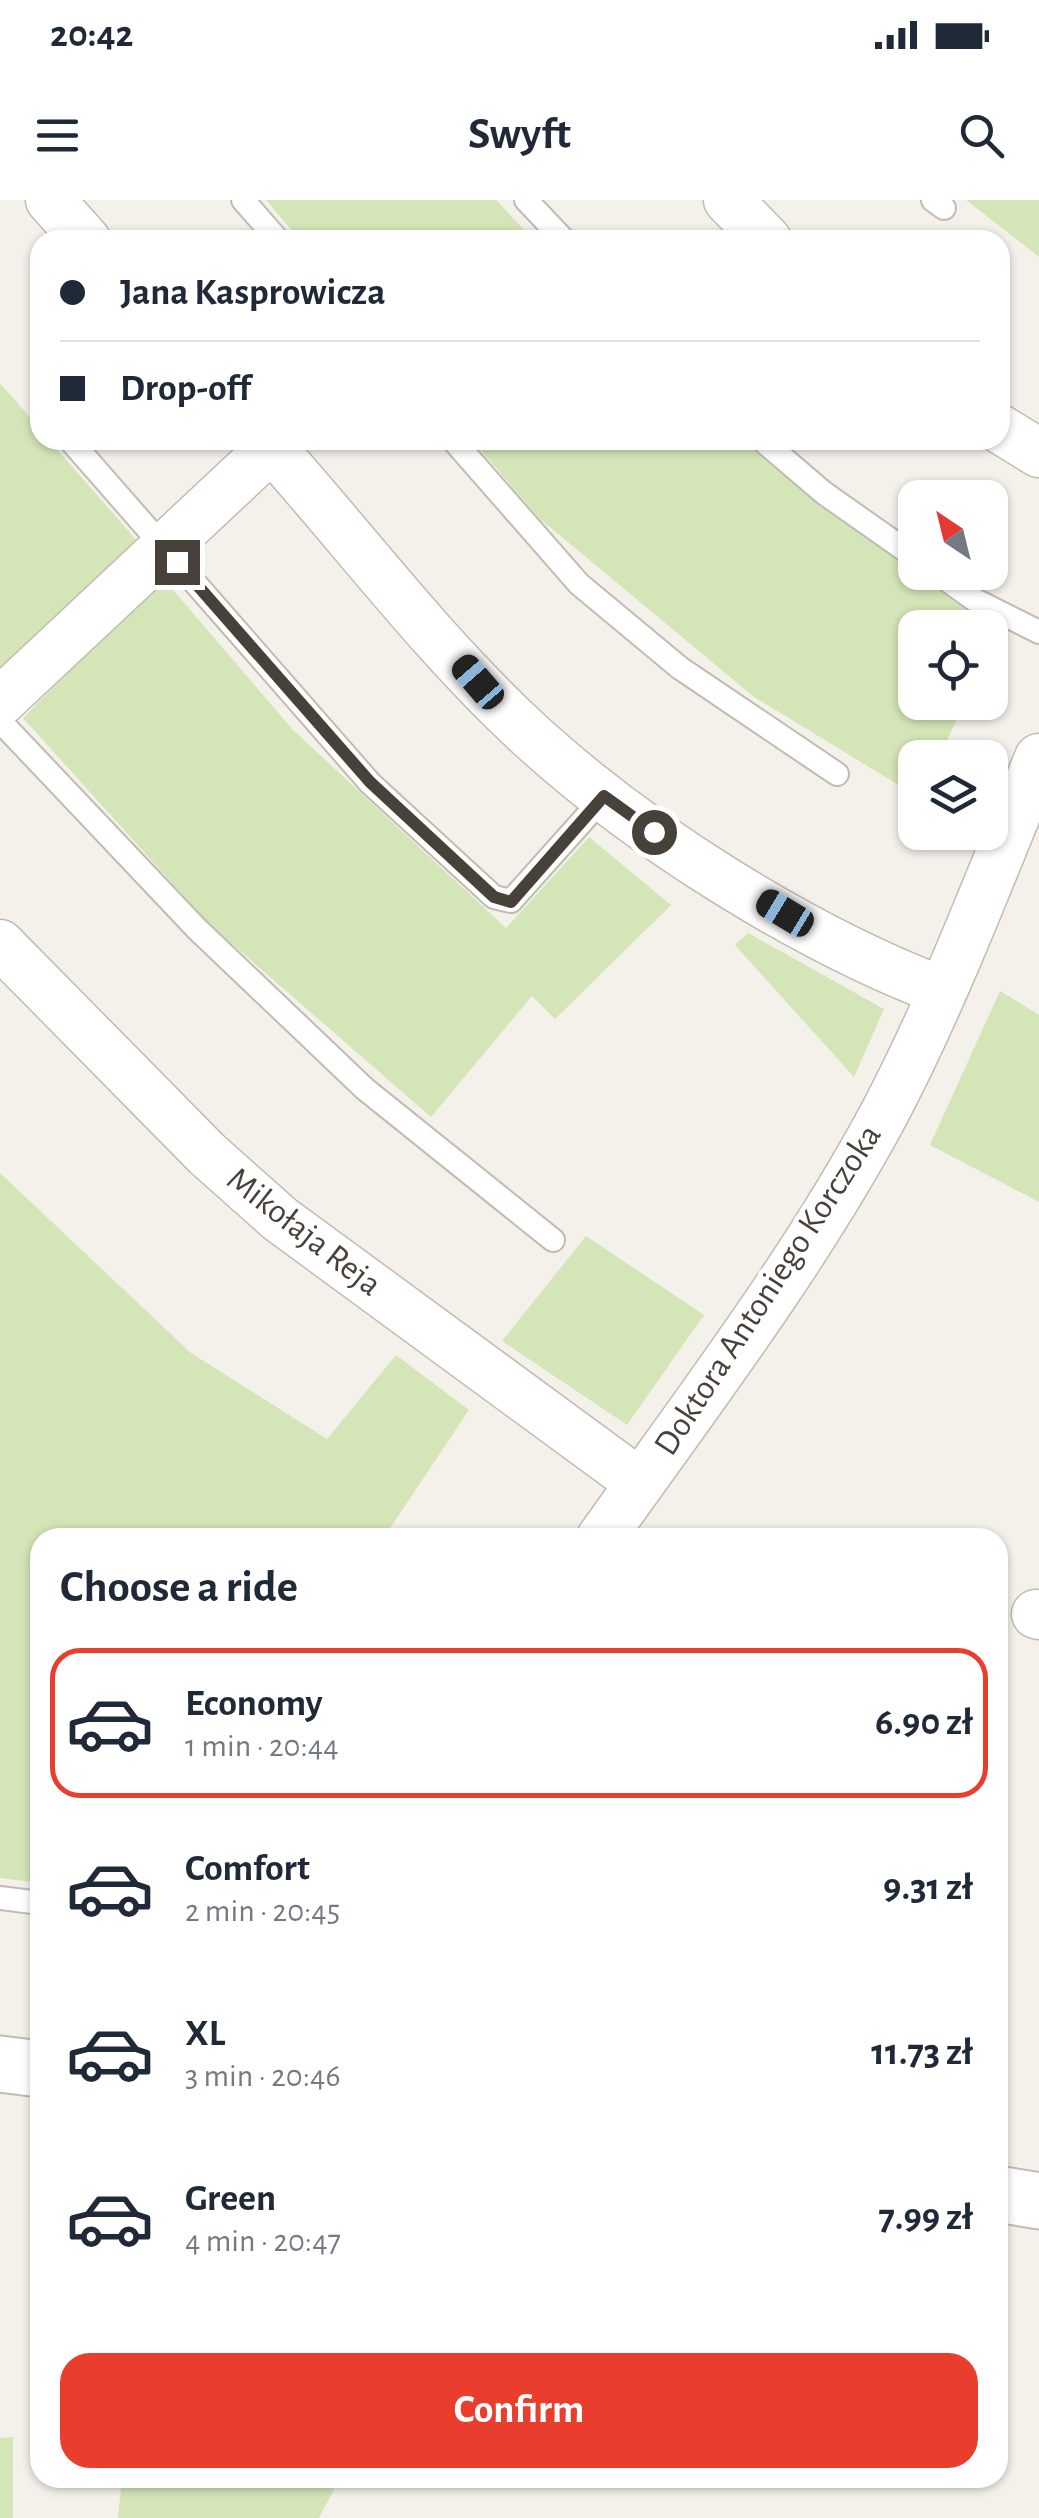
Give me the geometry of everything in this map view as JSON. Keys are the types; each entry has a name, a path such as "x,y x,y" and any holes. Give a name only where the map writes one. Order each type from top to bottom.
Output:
{"street":[{"path":"50,200 77,230"},
{"path":"728,200 757,230"},
{"path":"1010,435 1039,453"},
{"path":"0,702 262,450"},
{"path":"273,450 478,682 530,734 604,796 679,850 785,913 900,975 942,991"},
{"name":"Doktora Antoniego Korczoka","path":"608,1528 824,1216 882,1116 942,991 1039,758"},
{"name":"Mikołaja Reja","path":"0,944 207,1154 280,1219 640,1482"},
{"path":"0,2064 30,2068"},
{"path":"1008,2196 1039,2201"}],"lane":[{"path":"243,200 269,230"},
{"path":"526,200 554,230"},
{"path":"79,450 370,782 494,897 511,902 604,796"},
{"path":"461,450 579,584 680,668 837,774"},
{"path":"774,450 824,493 898,545"},
{"path":"961,590 1039,632"},
{"path":"0,721 197,929 365,1089 553,1240"},
{"path":"0,1898 30,1902"}],"green space":[{"path":"266,200 496,200 524,230 292,230"},
{"path":"966,200 1039,200 1039,257 1010,234 1010,230 1004,230"},
{"path":"0,383 30,418 30,450 58,450 137,541 0,673"},
{"path":"481,450 752,450 898,553 898,590 951,590 981,610 898,610 898,720 957,720 947,740 898,740 898,785 754,697 539,518"},
{"path":"162,577 293,730 506,928 589,837 671,905 555,1019 532,996 431,1117 209,924 23,718"},
{"path":"748,933 884,1009 854,1077 735,945"},
{"path":"1000,991 1039,1015 1039,1202 930,1145"},
{"path":"0,1173 191,1353 327,1439 396,1355 469,1410 390,1528 30,1528 30,1882 0,1878"},
{"path":"586,1236 704,1315 627,1425 502,1341"},
{"path":"13,2437 13,2518 0,2518 0,2438"},
{"path":"121,2488 335,2488 319,2518 118,2518"}],"route":[{"path":"177,562 370,782 494,897 511,902 604,796 654,832"}]}
